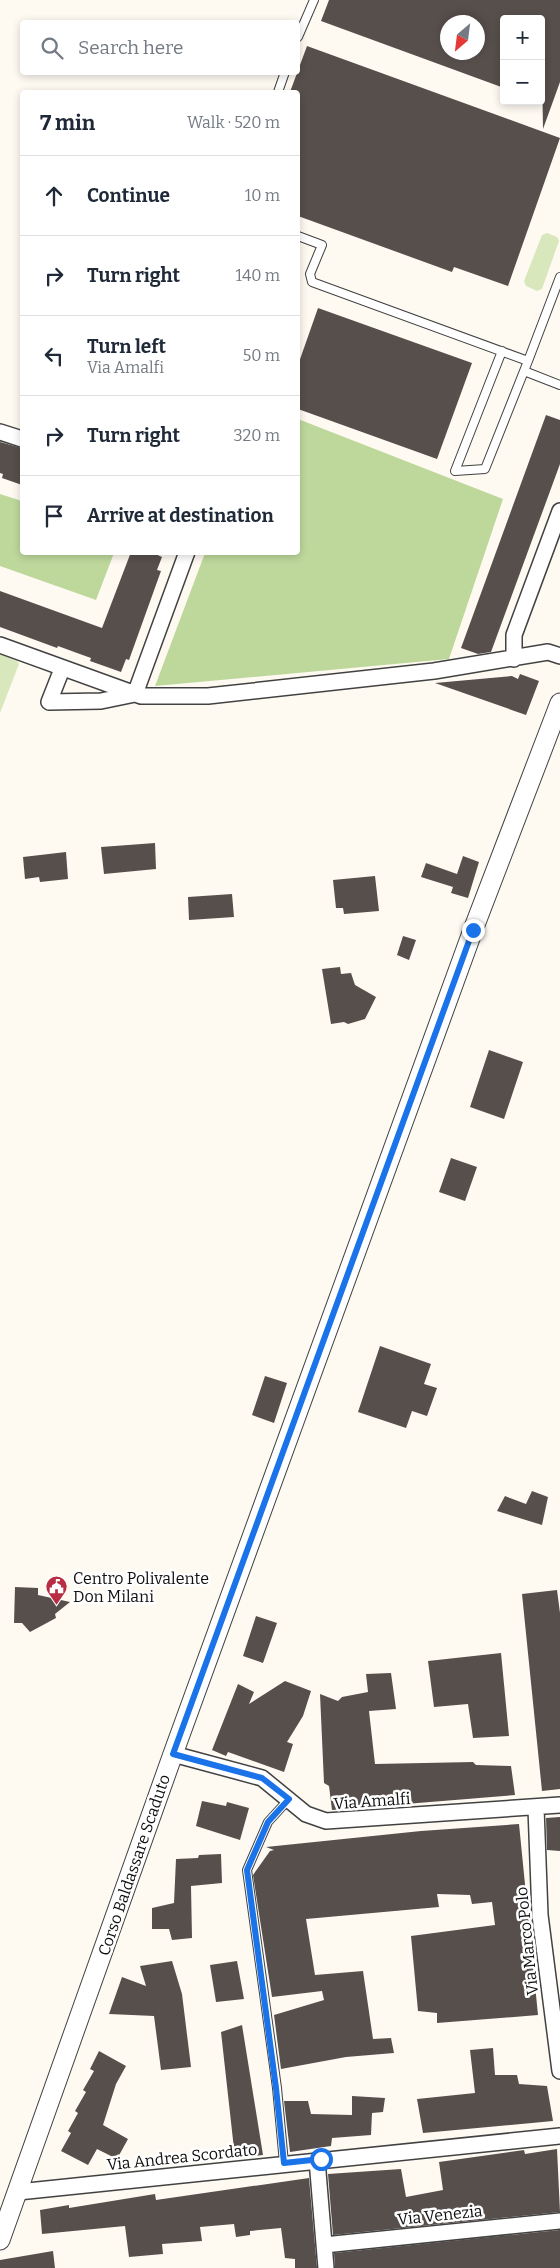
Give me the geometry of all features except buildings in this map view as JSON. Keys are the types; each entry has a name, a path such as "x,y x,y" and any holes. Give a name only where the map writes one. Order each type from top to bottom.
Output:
{"street":[{"path":"0,432 20,438"},
{"path":"514,659 514,635 560,511"},
{"path":"135,694 186,555"},
{"path":"0,645 141,696 208,696 434,671 548,652 560,656"},
{"path":"62,668 49,702 101,701 135,694"},
{"name":"Corso Baldassare Scaduto","path":"0,2240 173,1754 469,940 560,702"},
{"name":"Via Amalfi","path":"173,1754 262,1778 306,1814 326,1821 560,1805"},
{"name":"Via Marco Polo","path":"536,1808 540,1915 560,2071"},
{"name":"Via Andrea Scordato","path":"18,2192 284,2163 560,2136"},
{"path":"317,2160 326,2268"},
{"name":"Via Venezia","path":"324,2245 560,2221"}],"lane":[{"path":"300,32 314,0"},
{"path":"279,90 284,75"},
{"path":"300,237 322,245 310,274 312,282 528,361"},
{"path":"502,351 455,471 485,468 560,278"},
{"path":"524,371 560,385"},
{"path":"284,2163 247,1870 268,1822 289,1799"}],"green space":[{"path":"547,233 557,237 559,241 542,289 537,291 526,286 524,281 542,235"},
{"path":"300,420 503,499 449,659 155,686 204,555 300,555"},
{"path":"0,494 20,500 20,555 113,555 96,600 0,566"},
{"path":"0,654 17,661 19,664 0,713"}],"place":[{"name":"Centro Polivalente Don Milani","path":"57,1606"}],"route":[{"path":"321,2159 284,2163 262,1977 249,1898 247,1870 268,1822 289,1799 262,1778 173,1754 473,930"}]}
